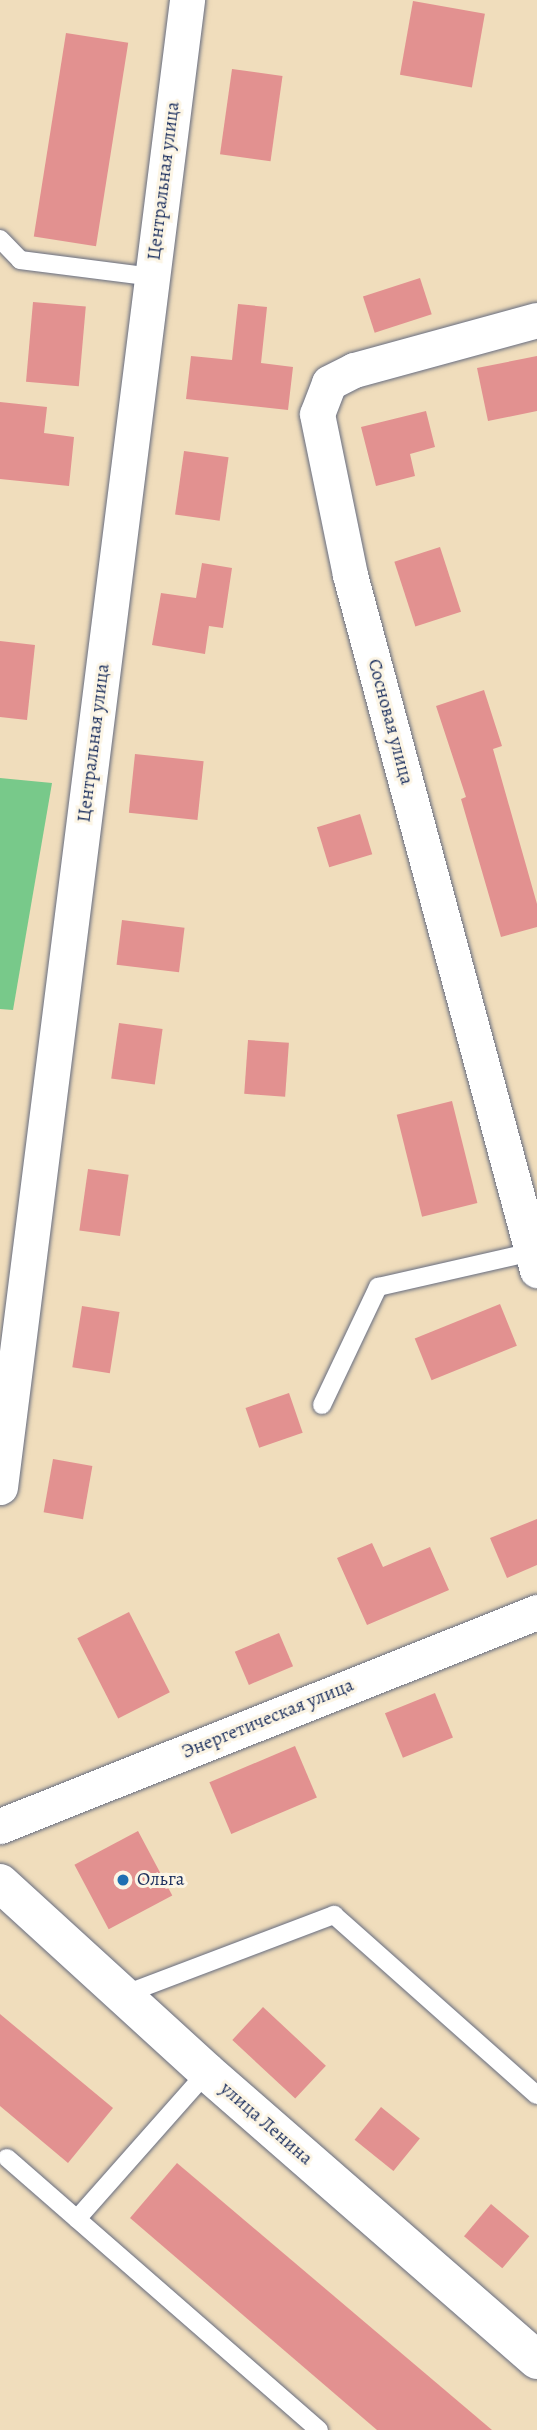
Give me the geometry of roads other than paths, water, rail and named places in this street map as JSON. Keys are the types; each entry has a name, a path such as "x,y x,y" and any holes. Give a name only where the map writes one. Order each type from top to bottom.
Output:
{"street":[{"name":"Центральная улица","path":"0,1486 187,0"},
{"name":"Сосновая улица","path":"535,1261 350,575 317,414 329,383 355,370 537,320"},
{"name":"Энергетическая улица","path":"0,1826 537,1612"},
{"name":"улица Ленина","path":"0,1883 207,2072 537,2360"}],"lane":[{"path":"0,239 20,260 152,277"},
{"path":"322,1405 378,1287 535,1261"},
{"path":"123,1995 334,1915 537,2095"},
{"path":"76,2219 207,2072"},
{"path":"6,2158 319,2430"}],"place":[{"name":"Ольга","path":"123,1880"}]}
